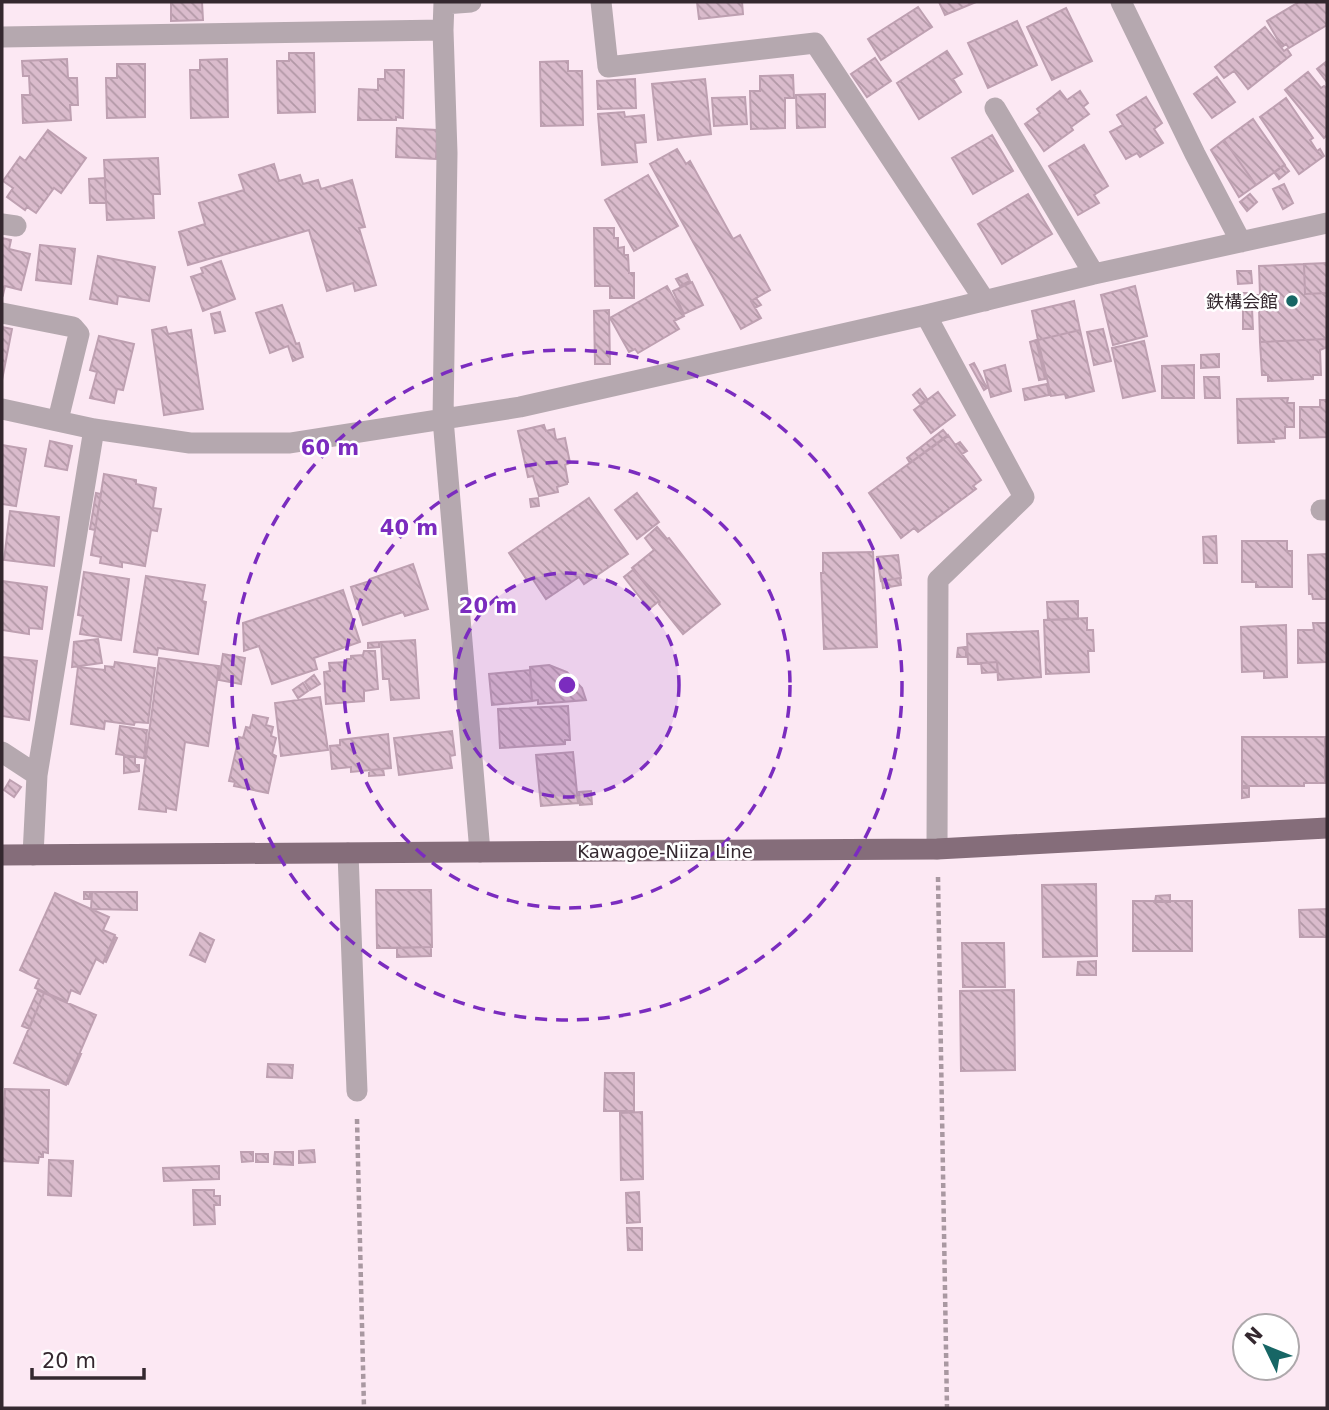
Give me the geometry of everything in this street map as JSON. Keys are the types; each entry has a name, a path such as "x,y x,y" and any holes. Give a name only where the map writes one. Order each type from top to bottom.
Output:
{"main road":[{"name":"Kawagoe-Niiza Line","path":"2,855 937,849 1327,828"}],"street":[{"path":"471,2 444,3 447,153 443,419 480,852"},
{"path":"601,2 608,67 815,43 985,301"},
{"path":"1121,2 1241,242"},
{"path":"2,37 443,30"},
{"path":"995,108 1094,274"},
{"path":"2,409 94,429 191,443 290,443 520,407 1327,223"},
{"path":"2,313 73,327 79,334 58,420"},
{"path":"926,315 1024,497 939,580 937,849"},
{"path":"33,855 37,775 94,429"},
{"path":"2,752 37,775"},
{"path":"348,853 357,1091"}],"path":[{"path":"937,849 947,1408"},
{"path":"357,1091 364,1408"}],"building":[{"path":"171,2 202,2 203,20 171,21"},
{"path":"697,2 742,2 743,14 699,19"},
{"path":"939,2 976,2 945,15"},
{"path":"1299,2 1327,2 1327,25 1289,48 1286,44 1282,47 1267,21"},
{"path":"918,7 932,27 881,60 868,39"},
{"path":"1066,8 1092,61 1052,80 1027,27"},
{"path":"1017,21 1037,65 988,88 968,43"},
{"path":"1265,27 1284,51 1287,49 1291,55 1248,89 1234,71 1224,78 1215,67"},
{"path":"947,51 962,74 953,79 961,92 919,119 897,83"},
{"path":"289,53 314,53 315,112 278,113 277,61 289,61"},
{"path":"875,58 891,81 867,97 851,74"},
{"path":"67,59 68,78 77,78 78,105 70,105 71,120 23,123 22,95 30,95 29,76 23,76 22,61"},
{"path":"227,59 228,117 191,118 190,70 200,70 200,60"},
{"path":"568,61 568,71 582,71 583,125 541,126 540,62"},
{"path":"1327,61 1327,82 1317,69"},
{"path":"117,64 145,64 145,117 107,118 106,78 117,78"},
{"path":"385,70 404,70 403,118 358,120 359,89 378,90 378,79 385,79"},
{"path":"1308,72 1321,88 1324,86 1327,89 1327,135 1324,138 1285,90"},
{"path":"793,75 794,98 785,98 785,128 751,129 750,91 760,91 760,76"},
{"path":"1217,77 1235,102 1212,118 1194,94"},
{"path":"635,79 636,108 598,109 597,81"},
{"path":"705,79 711,134 658,140 652,84"},
{"path":"1060,91 1067,100 1080,91 1088,103 1083,107 1089,114 1071,127 1073,130 1044,151 1025,124 1040,113 1037,109"},
{"path":"825,94 825,127 797,128 796,95"},
{"path":"745,97 747,124 714,126 712,98"},
{"path":"1146,97 1162,123 1154,129 1163,143 1140,157 1137,153 1126,159 1110,132 1123,125 1117,115"},
{"path":"1286,98 1313,138 1310,140 1317,151 1320,149 1324,156 1299,174 1260,117"},
{"path":"624,112 625,117 644,115 646,142 635,143 637,162 602,165 598,114"},
{"path":"1253,119 1285,165 1256,185 1224,140"},
{"path":"397,128 437,130 436,159 396,157"},
{"path":"48,130 86,158 61,193 54,188 36,213 27,207 25,210 7,197 13,188 3,181 20,157 25,161"},
{"path":"992,135 1013,171 973,194 952,158"},
{"path":"1224,140 1256,185 1239,197 1211,150"},
{"path":"1084,145 1108,186 1094,195 1099,203 1078,215 1049,166"},
{"path":"677,149 686,164 690,161 733,239 740,235 770,290 751,301 761,318 741,329 650,164"},
{"path":"158,158 160,194 153,194 154,218 107,220 104,160"},
{"path":"274,164 279,181 300,175 303,184 318,180 321,189 352,180 365,227 359,228 376,285 355,291 353,283 327,291 309,230 188,265 179,232 205,224 199,203 244,190 239,175"},
{"path":"1284,165 1289,171 1279,179 1274,172"},
{"path":"648,175 678,226 634,251 605,200"},
{"path":"105,178 106,203 90,203 89,179"},
{"path":"1284,184 1293,203 1283,209 1273,189"},
{"path":"1028,194 1052,234 1002,264 978,224"},
{"path":"1250,194 1257,202 1247,211 1240,202"},
{"path":"594,228 614,228 618,248 624,247 624,255 628,255 629,273 634,273 634,298 610,298 610,286 595,286"},
{"path":"2,238 11,240 9,249 30,254 21,290 5,286 3,295 2,294"},
{"path":"40,245 75,249 71,284 36,280"},
{"path":"98,256 155,267 149,301 118,296 117,304 90,299"},
{"path":"221,261 235,299 203,311 191,277 203,273 201,268"},
{"path":"1327,263 1327,293 1305,294 1304,264"},
{"name":"鉄構会館","path":"1304,264 1305,294 1327,293 1327,339 1260,342 1259,307 1256,308 1255,295 1260,295 1259,266"},
{"path":"1237,271 1251,271 1252,283 1238,284"},
{"path":"687,274 690,281 680,286 676,279"},
{"path":"692,282 703,305 684,314 673,291"},
{"path":"667,286 684,316 674,321 679,329 638,353 635,349 629,352 610,318"},
{"path":"1135,286 1147,336 1113,345 1101,295"},
{"path":"1240,293 1252,293 1252,304 1240,303"},
{"path":"756,298 761,305 755,308 751,301"},
{"path":"1074,301 1080,330 1038,340 1032,311"},
{"path":"282,305 303,357 293,361 288,346 270,353 256,313"},
{"path":"1243,309 1252,309 1253,329 1243,329"},
{"path":"609,310 610,364 595,364 594,311"},
{"path":"220,312 225,331 215,333 211,314"},
{"path":"2,327 12,329 2,380"},
{"path":"166,327 168,334 191,330 203,409 164,415 152,330"},
{"path":"1103,329 1111,361 1094,365 1087,332"},
{"path":"1080,330 1094,391 1066,398 1065,394 1051,396 1038,340"},
{"path":"99,336 134,344 123,390 117,389 114,403 90,398 97,372 90,370"},
{"path":"1327,339 1327,347 1320,350 1321,375 1313,375 1313,379 1268,381 1268,375 1262,375 1260,342"},
{"path":"1036,340 1045,379 1039,380 1030,342"},
{"path":"1144,341 1155,391 1123,398 1112,348"},
{"path":"1219,354 1219,367 1201,368 1201,355"},
{"path":"974,363 987,388 984,390 970,365"},
{"path":"1005,365 1011,391 991,397 984,371"},
{"path":"1194,365 1194,398 1162,398 1162,366"},
{"path":"1204,377 1219,377 1220,398 1205,398"},
{"path":"1047,384 1049,395 1025,400 1023,389"},
{"path":"920,389 927,399 920,404 913,395"},
{"path":"938,392 955,415 931,433 914,410"},
{"path":"1288,398 1287,403 1294,403 1294,427 1285,427 1285,438 1273,439 1274,442 1238,443 1237,399"},
{"path":"1320,400 1327,400 1327,437 1300,438 1300,407 1320,407"},
{"path":"544,425 546,431 554,429 556,440 565,438 570,463 565,465 567,484 557,487 558,492 539,496 533,476 528,477 518,431"},
{"path":"943,430 948,436 910,463 907,458"},
{"path":"948,435 981,480 973,486 976,489 918,532 914,528 901,538 869,493"},
{"path":"50,441 72,446 67,470 45,466"},
{"path":"960,442 967,451 962,454 955,445"},
{"path":"2,445 26,449 16,506 2,504"},
{"path":"104,474 136,480 136,484 156,488 153,508 161,509 157,531 151,530 145,566 122,562 122,567 100,563 101,557 91,555"},
{"path":"96,493 101,494 95,530 90,529"},
{"path":"637,493 659,522 637,539 615,510"},
{"path":"538,498 539,506 531,507 530,499"},
{"path":"589,498 628,554 584,584 579,577 546,599 532,578 527,580 509,553"},
{"path":"10,511 59,517 54,566 4,560"},
{"path":"657,527 669,538 720,604 683,634 632,568 654,550 645,538"},
{"path":"1216,536 1217,563 1204,563 1203,537"},
{"path":"1242,541 1287,541 1287,551 1292,551 1292,587 1256,587 1256,582 1242,582"},
{"path":"873,552 877,647 824,649 821,573 823,553"},
{"path":"1327,554 1327,599 1313,599 1312,594 1309,594 1308,555"},
{"path":"898,555 901,578 881,581 877,557"},
{"path":"413,564 428,609 405,616 403,612 363,625 351,587"},
{"path":"634,569 659,601 649,609 624,577"},
{"path":"84,572 129,579 121,640 80,634 83,616 78,615"},
{"path":"146,576 205,585 202,601 206,602 198,654 158,648 157,655 134,652"},
{"path":"900,578 901,585 883,588 882,581"},
{"path":"2,581 47,587 42,629 29,628 29,634 2,630"},
{"path":"343,590 360,642 314,658 317,669 272,684 259,646 244,651 243,623"},
{"path":"1078,601 1078,619 1048,620 1047,602"},
{"path":"1087,618 1087,630 1093,630 1094,651 1088,651 1089,672 1046,674 1044,620"},
{"path":"1313,623 1327,623 1327,662 1298,663 1298,630 1314,630"},
{"path":"1286,625 1287,677 1264,678 1264,671 1242,672 1241,627"},
{"path":"1038,631 1041,677 998,680 997,662 968,664 967,634"},
{"path":"98,639 102,663 72,667 74,642"},
{"path":"415,640 419,698 391,700 389,679 383,679 381,642"},
{"path":"379,642 379,647 368,648 368,643"},
{"path":"966,647 966,657 957,657 958,648"},
{"path":"364,651 375,651 378,689 364,691 364,701 326,704 324,672 330,671 329,663 347,662 351,656 363,655"},
{"path":"223,654 245,658 241,684 219,680"},
{"path":"2,657 37,661 29,720 2,716"},
{"path":"159,658 219,666 208,746 185,742 176,810 166,808 166,812 139,809"},
{"path":"115,662 155,668 148,723 135,722 134,725 105,721 104,729 71,724 78,667 105,670 105,666 114,667"},
{"path":"997,662 998,672 982,673 981,663"},
{"path":"549,665 567,672 582,688 586,700 538,704 538,700 532,701 530,667"},
{"path":"530,670 532,701 492,705 489,674"},
{"path":"314,675 320,684 310,690 305,682"},
{"path":"303,683 308,691 298,698 293,690"},
{"path":"320,697 328,750 281,756 275,703"},
{"path":"568,706 570,740 565,740 565,744 500,748 498,709"},
{"path":"253,715 268,718 266,725 273,727 271,736 276,738 272,754 276,756 268,793 234,786 235,782 229,781 239,737 243,738 246,727 250,728"},
{"path":"120,726 147,730 144,758 116,754"},
{"path":"452,731 455,755 450,756 452,768 399,775 394,738"},
{"path":"388,734 391,768 351,772 351,767 332,769 330,746 340,745 340,740"},
{"path":"1242,737 1325,737 1325,783 1304,783 1304,786 1242,786"},
{"path":"573,752 578,803 541,806 536,755"},
{"path":"124,757 135,757 135,765 139,765 139,771 124,773"},
{"path":"383,769 384,775 369,776 369,770"},
{"path":"10,780 21,787 14,797 4,790"},
{"path":"1242,788 1249,788 1249,797 1242,798"},
{"path":"591,791 592,804 580,805 579,792"},
{"path":"1096,884 1097,956 1043,957 1042,885"},
{"path":"376,890 431,890 432,947 377,948"},
{"path":"84,892 90,892 90,899 84,899"},
{"path":"92,892 137,892 137,910 91,909"},
{"path":"55,893 109,917 103,930 115,935 103,963 96,959 80,994 71,990 67,1002 35,988 39,979 20,970"},
{"path":"1170,895 1170,902 1155,902 1156,896"},
{"path":"1133,901 1192,901 1192,951 1133,951"},
{"path":"1327,909 1327,937 1300,937 1299,910"},
{"path":"200,933 214,940 205,962 190,955"},
{"path":"115,937 117,938 106,962 104,961"},
{"path":"962,943 1004,943 1005,987 963,987"},
{"path":"431,947 431,956 397,957 397,948"},
{"path":"1096,961 1096,975 1077,975 1078,962"},
{"path":"38,990 44,993 29,1029 22,1026"},
{"path":"1014,990 1015,1070 961,1071 960,991"},
{"path":"44,993 96,1015 66,1085 14,1063"},
{"path":"81,1054 68,1084 66,1083"},
{"path":"268,1064 293,1065 292,1078 267,1077"},
{"path":"605,1073 634,1073 634,1111 604,1111"},
{"path":"5,1089 49,1090 48,1153 43,1152 38,1163 2,1161"},
{"path":"642,1112 643,1179 621,1180 620,1113"},
{"path":"314,1150 315,1162 299,1163 299,1151"},
{"path":"241,1152 253,1152 253,1161 242,1162"},
{"path":"275,1152 293,1152 293,1165 274,1164"},
{"path":"256,1154 268,1154 268,1162 256,1162"},
{"path":"49,1160 73,1161 71,1196 48,1195"},
{"path":"219,1166 219,1179 164,1181 163,1168"},
{"path":"193,1190 214,1190 214,1196 220,1196 220,1205 214,1205 215,1224 194,1225"},
{"path":"639,1192 640,1222 627,1223 626,1193"},
{"path":"627,1228 642,1228 642,1250 628,1250"}],"place":[{"name":"鉄構会館","path":"1292,301"}]}
